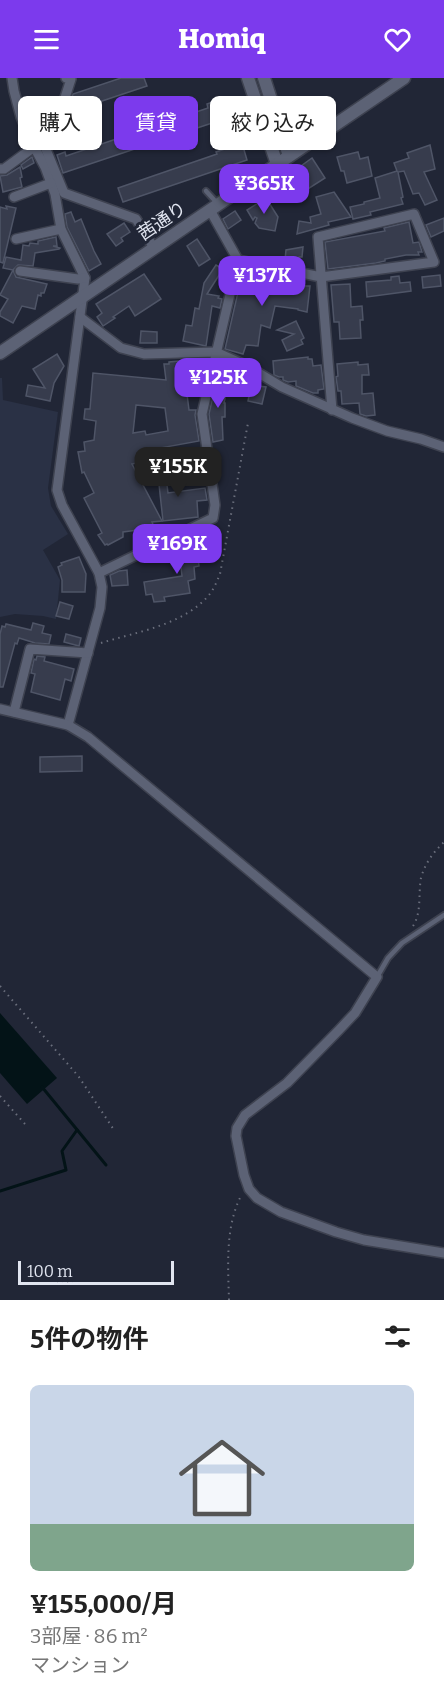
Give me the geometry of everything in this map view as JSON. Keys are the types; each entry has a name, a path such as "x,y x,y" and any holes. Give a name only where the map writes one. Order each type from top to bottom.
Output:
{"street":[{"path":"12,78 18,106"},
{"path":"66,78 71,80 51,141 45,147 64,193 136,219 154,248"},
{"path":"248,78 277,164"},
{"path":"264,78 289,156"},
{"name":"茜通り","path":"0,353 404,78"},
{"path":"0,169 4,169 30,150"},
{"path":"36,150 55,194 61,229 85,278 57,490 62,505 99,573 102,587 100,608 68,725"},
{"path":"14,196 51,183"},
{"path":"99,573 213,518 215,505 202,414 238,260 214,207"},
{"path":"238,260 321,277 434,262 414,214 318,237 321,277 332,410"},
{"path":"16,240 61,229"},
{"path":"20,271 85,278"},
{"path":"80,317 121,348 144,354 216,352 332,410 387,431 406,434 444,447"},
{"path":"158,459 207,452"},
{"path":"14,712 30,649 88,650"},
{"path":"0,709 68,725 88,737 377,977 355,1013 339,1030 288,1083 245,1115 237,1128 236,1136 244,1175 249,1189 256,1198 282,1212 364,1240 444,1253"}],"lane":[{"path":"206,191 214,207"},
{"path":"377,977 388,958 402,943 444,915"}],"path":[{"path":"88,650 172,620 192,609 214,587 220,574 248,423"},
{"path":"412,927 418,919 421,879 426,864 444,842"},
{"path":"0,986 79,1077 114,1130"},
{"path":"0,1096 25,1124"},
{"path":"229,1300 229,1242 241,1194 249,1189"}],"shaded area":[{"path":"0,378 2,378 3,400 58,412 48,488 51,506 68,534 43,550 60,580 56,619 15,614 0,617"},
{"path":"0,1013 57,1078 27,1104 0,1073"}],"building":[{"path":"121,78 144,78 147,86 102,101 102,96 72,96"},
{"path":"210,103 210,124 198,128 198,111 208,108 207,104"},
{"path":"114,140 114,150 132,150 63,173 57,155 65,152 66,156 84,150 102,150 102,144"},
{"path":"430,145 435,169 424,172 437,200 425,205 419,193 413,194 404,171 398,172 403,204 370,212 371,215 353,219 350,207 380,198 375,178 397,171 394,163 409,158 407,153"},
{"path":"244,150 247,160 123,202 118,188 217,154 216,152"},
{"path":"358,152 360,159 368,157 372,176 347,183 337,157"},
{"path":"32,157 34,163 23,169 21,165"},
{"path":"312,158 325,178 300,194 288,177"},
{"path":"20,167 22,187 3,192 0,176 7,175"},
{"path":"334,192 351,217 328,222 329,225 297,234 299,221 311,223 310,217 321,214 316,197"},
{"path":"266,198 278,217 275,231 259,228 255,223 257,218 253,220 247,210"},
{"path":"6,206 16,208 3,263 0,262 0,207 7,209"},
{"path":"235,211 241,220 228,229 223,219"},
{"path":"71,212 75,222 81,219 101,264 89,271 67,227 65,214"},
{"path":"444,218 444,231 431,237 426,225"},
{"path":"409,222 413,243 419,242 422,252 418,252 419,255 406,255 376,263 328,269 325,242 385,231 384,228"},
{"path":"124,223 130,232 121,238 123,241 116,246 107,234"},
{"path":"56,237 57,246 53,246 59,249 35,253 33,266 18,265 13,270 3,268 6,257 21,260 23,245 38,244 38,241"},
{"path":"197,239 210,259 199,266 187,246"},
{"path":"303,247 302,257 299,257 298,261 285,260 286,250"},
{"path":"216,265 223,269 207,294 219,296 218,298 222,299 220,308 212,306 206,346 183,341 186,325 192,326 195,308 199,309 204,283"},
{"path":"13,270 16,277 47,284 44,293 41,293 41,296 38,295 35,309 22,306 13,323 0,316 8,299 0,295"},
{"path":"243,270 268,279 269,275 299,281 300,286 310,286 307,312 275,306 270,328 261,325 258,346 246,345 243,354 225,349"},
{"path":"144,274 161,299 135,316 129,306 103,326 97,317 102,313 96,304"},
{"path":"440,275 441,286 423,288 422,277"},
{"path":"399,276 400,283 410,282 411,291 367,297 366,282 391,280 391,277"},
{"path":"350,284 351,307 362,306 361,338 340,339 339,322 334,322 331,285"},
{"path":"296,321 304,338 301,340 303,344 287,351 282,340 294,334 277,330"},
{"path":"141,331 157,332 157,343 140,343"},
{"path":"57,354 64,366 54,383 50,401 26,396 28,385 45,388 33,369"},
{"path":"308,357 312,359 313,366 321,365 324,389 318,390 318,393 296,386 296,381 288,382 283,380 283,377 274,375 273,361"},
{"path":"202,359 205,370 204,378 192,379 194,394 187,394 189,410 196,410 199,441 149,450 150,460 132,464 162,521 152,522 157,534 143,541 138,530 123,532 123,537 105,545 98,535 102,533 84,498 94,493 84,472 82,473 78,452 85,451 84,442 94,440 96,421 84,419 85,409 90,409 93,373 166,380 164,364 169,364 169,362","holes":["136,405 165,408 168,431 146,435 145,431 133,433"]},
{"path":"358,362 358,365 368,364 369,375 362,375 362,394 373,393 375,415 360,414 359,403 342,404 341,391 338,391 336,377 338,376 337,364"},
{"path":"217,378 229,380 224,403 225,417 222,417 223,440 213,442 209,414"},
{"path":"251,385 266,387 262,404 248,401"},
{"path":"172,464 173,476 166,477 168,493 205,488 207,500 197,501 198,517 163,521 157,466"},
{"path":"196,540 199,566 194,567 195,579 188,581 190,593 164,597 165,601 154,602 152,594 146,595 144,582 182,576 178,542"},
{"path":"79,557 86,574 85,592 62,592 62,580 58,567 62,565 61,563"},
{"path":"127,570 128,585 112,586 110,575"},
{"path":"60,602 73,606 69,619 56,616"},
{"path":"33,623 44,626 42,633 51,635 49,644 19,638 17,644 15,643 3,687 0,687 2,626 5,627 6,624 31,630"},
{"path":"66,634 81,638 79,646 64,642"},
{"path":"37,656 45,657 44,661 74,669 71,681 65,679 60,700 31,692 35,674 31,673 34,659 36,660"},
{"path":"82,756 82,771 40,772 40,757"}],"waterway":[{"path":"42,1087 106,1165"},
{"path":"0,1191 66,1170 62,1151 77,1130"}]}
